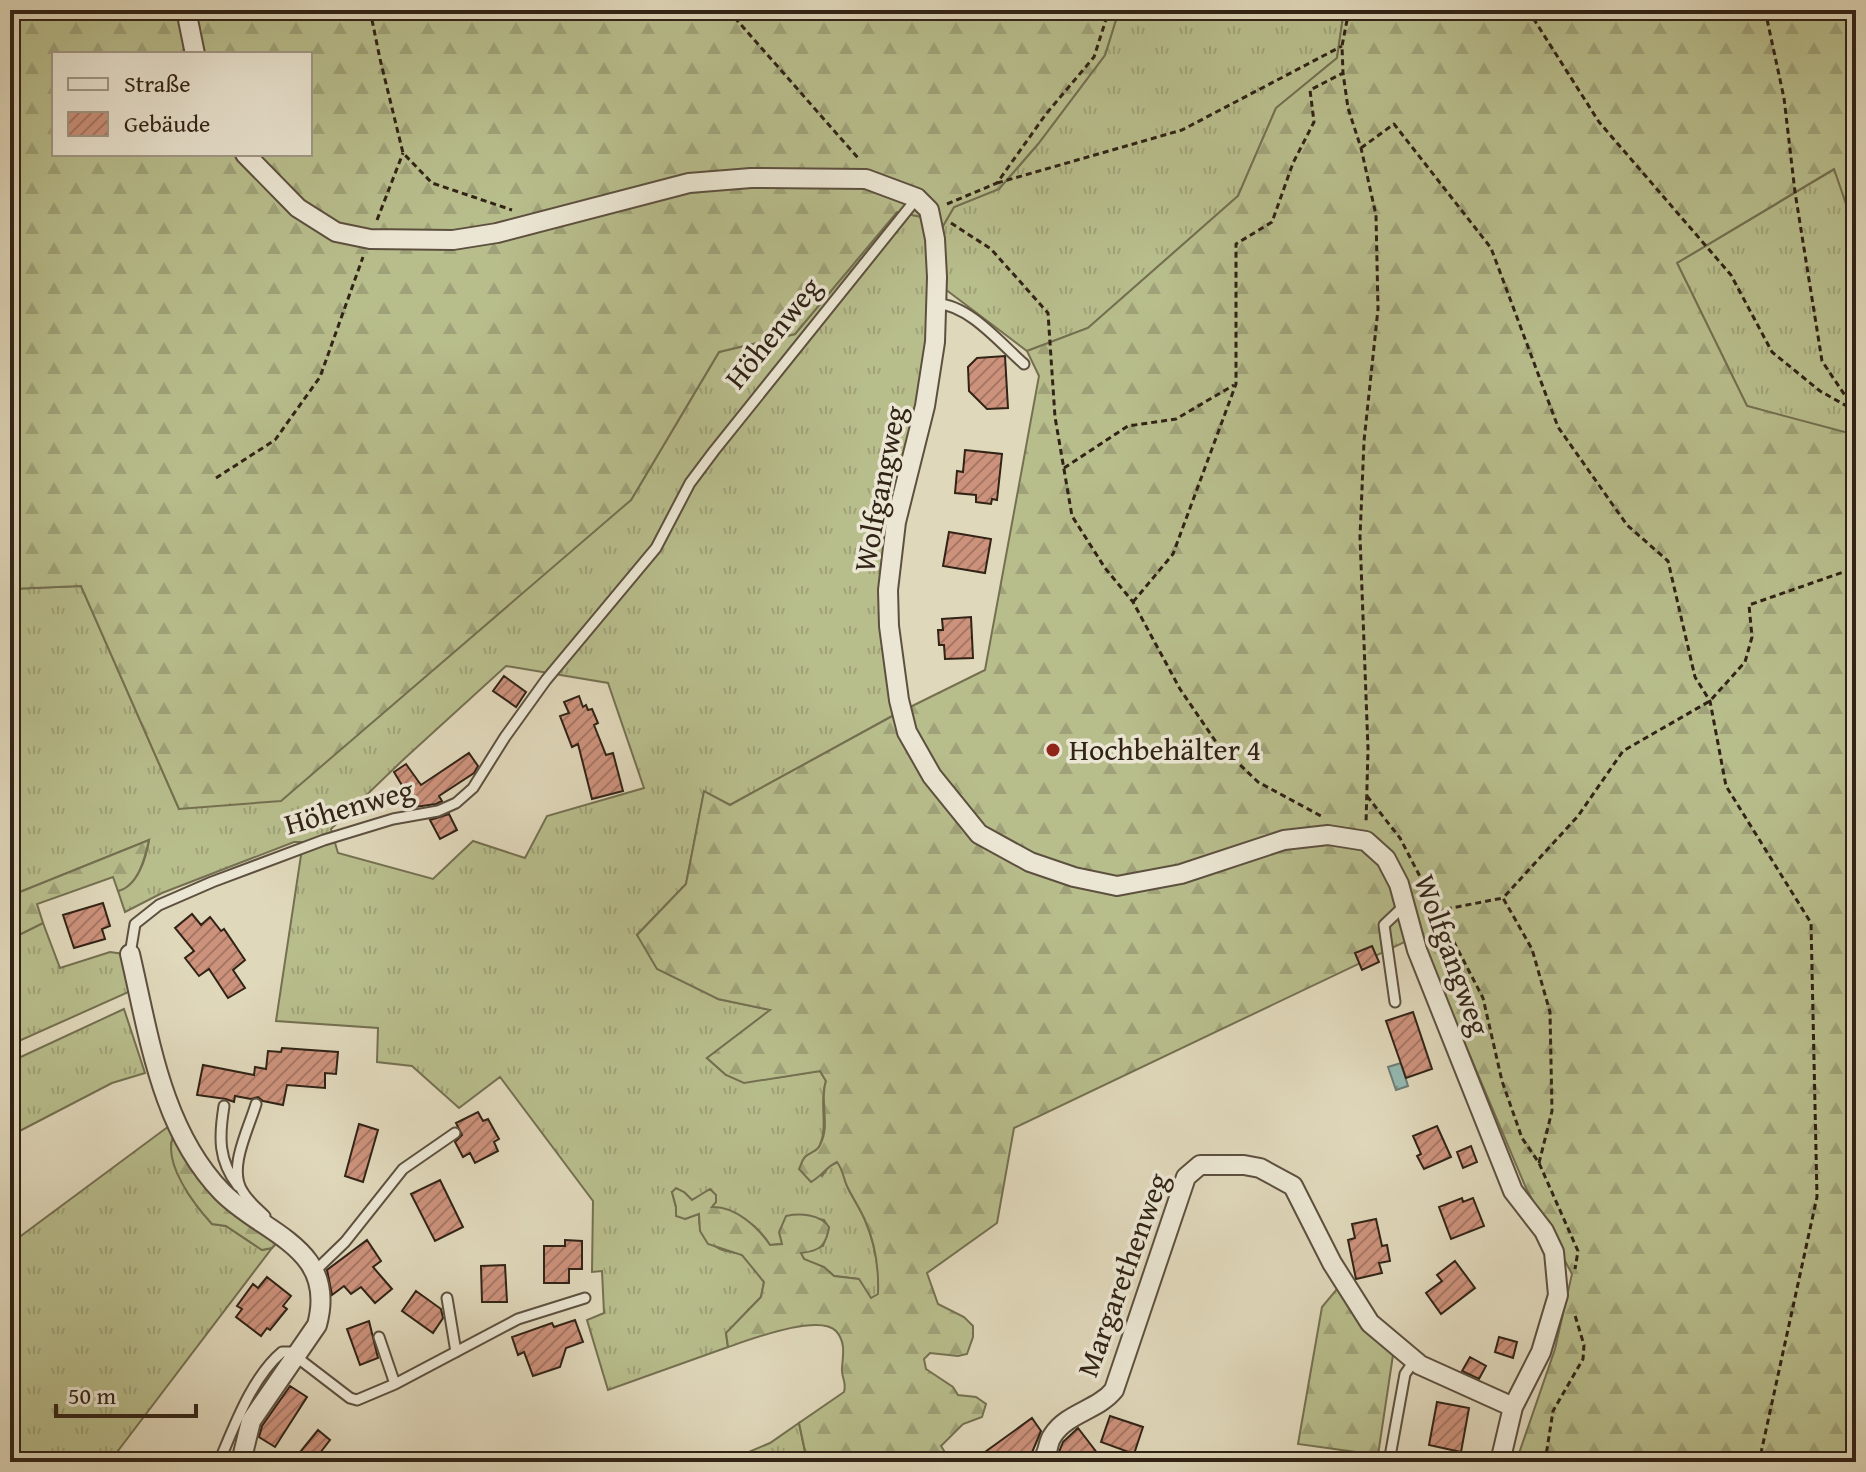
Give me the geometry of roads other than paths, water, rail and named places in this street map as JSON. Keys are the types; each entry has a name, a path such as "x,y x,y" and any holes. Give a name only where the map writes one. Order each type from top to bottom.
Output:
{"street":[{"path":"186,10 195,52"},
{"path":"247,156 298,208 336,232 370,239 453,240 497,233 689,183 779,178 866,179 917,198"},
{"name":"Wolfgangweg","path":"917,198 931,216 938,304 925,406 896,522 888,590 889,626 899,700 907,732 932,776 979,834 1030,862 1074,877 1117,886 1181,874 1284,840 1328,835 1366,841 1386,859 1399,884 1417,950 1513,1191 1544,1231 1554,1252 1558,1285 1555,1310 1541,1352 1513,1407 1500,1462"},
{"name":"Höhenweg","path":"130,954 157,1071 191,1151 223,1194 282,1234 314,1272 322,1293 322,1309 317,1325 251,1421 241,1462"},
{"name":"Margarethenweg","path":"1040,1462 1047,1456 1052,1435 1068,1420 1107,1399 1114,1390 1186,1177 1200,1165 1260,1168 1293,1186 1356,1305 1370,1323 1414,1361 1513,1407"}],"lane":[{"name":"Höhenweg","path":"130,954 135,924 159,905 324,840 393,819 438,811 456,803 473,788 546,680 656,548 690,483 714,451 917,198"},
{"path":"938,304 963,310 1024,364"},
{"path":"1395,1002 1384,925 1405,905"},
{"path":"242,1191 237,1178 238,1165 256,1104"},
{"path":"224,1106 219,1135 225,1166 242,1191 282,1234"},
{"path":"314,1272 345,1242 403,1169 455,1133"},
{"path":"447,1298 456,1352"},
{"path":"219,1462 244,1405 282,1352 290,1352 350,1398 357,1400 395,1384 518,1319 585,1298"},
{"path":"379,1337 395,1384"},
{"path":"1389,1462 1405,1374 1414,1361"}],"water":[{"path":"1401,1063 1408,1086 1396,1090 1388,1067"}],"place":[{"name":"Hochbehälter 4","path":"1053,750"}]}
